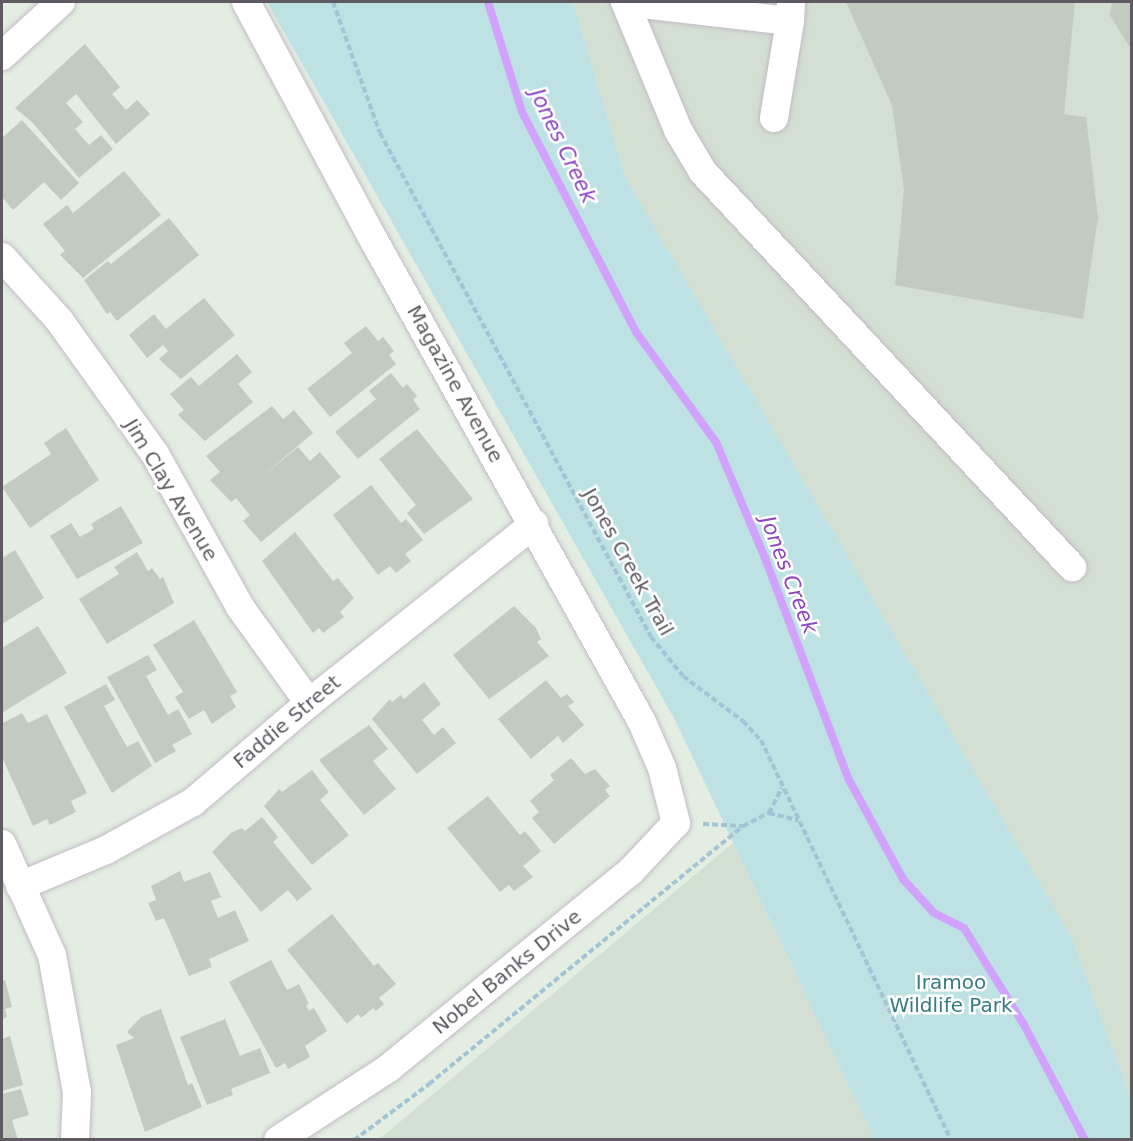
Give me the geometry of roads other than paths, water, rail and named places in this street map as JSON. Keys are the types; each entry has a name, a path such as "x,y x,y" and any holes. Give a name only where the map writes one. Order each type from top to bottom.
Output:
{"street":[{"path":"2,56 61,2"},
{"name":"Magazine Avenue","path":"246,2 372,237 534,524 642,722 662,768 676,824"},
{"path":"774,118 790,11 625,2 678,130 703,172 1072,567"},
{"name":"Jim Clay Avenue","path":"2,257 59,320 155,454 240,607 309,703"},
{"name":"Faddie Street","path":"20,886 106,850 194,802 309,703 534,524"},
{"name":"Nobel Banks Drive","path":"278,1140 389,1068 631,871 676,824"},
{"path":"2,844 51,955 76,1092 94,1140"},
{"path":"75,1140 76,1092"}],"waterway":[{"name":"Jones Creek","path":"488,2 522,112 636,332 716,442 765,558 848,778 903,879 934,913 964,928 1023,1023 1085,1140"}],"park label":[{"name":"Iramoo Wildlife Park","path":"951,994"}]}
